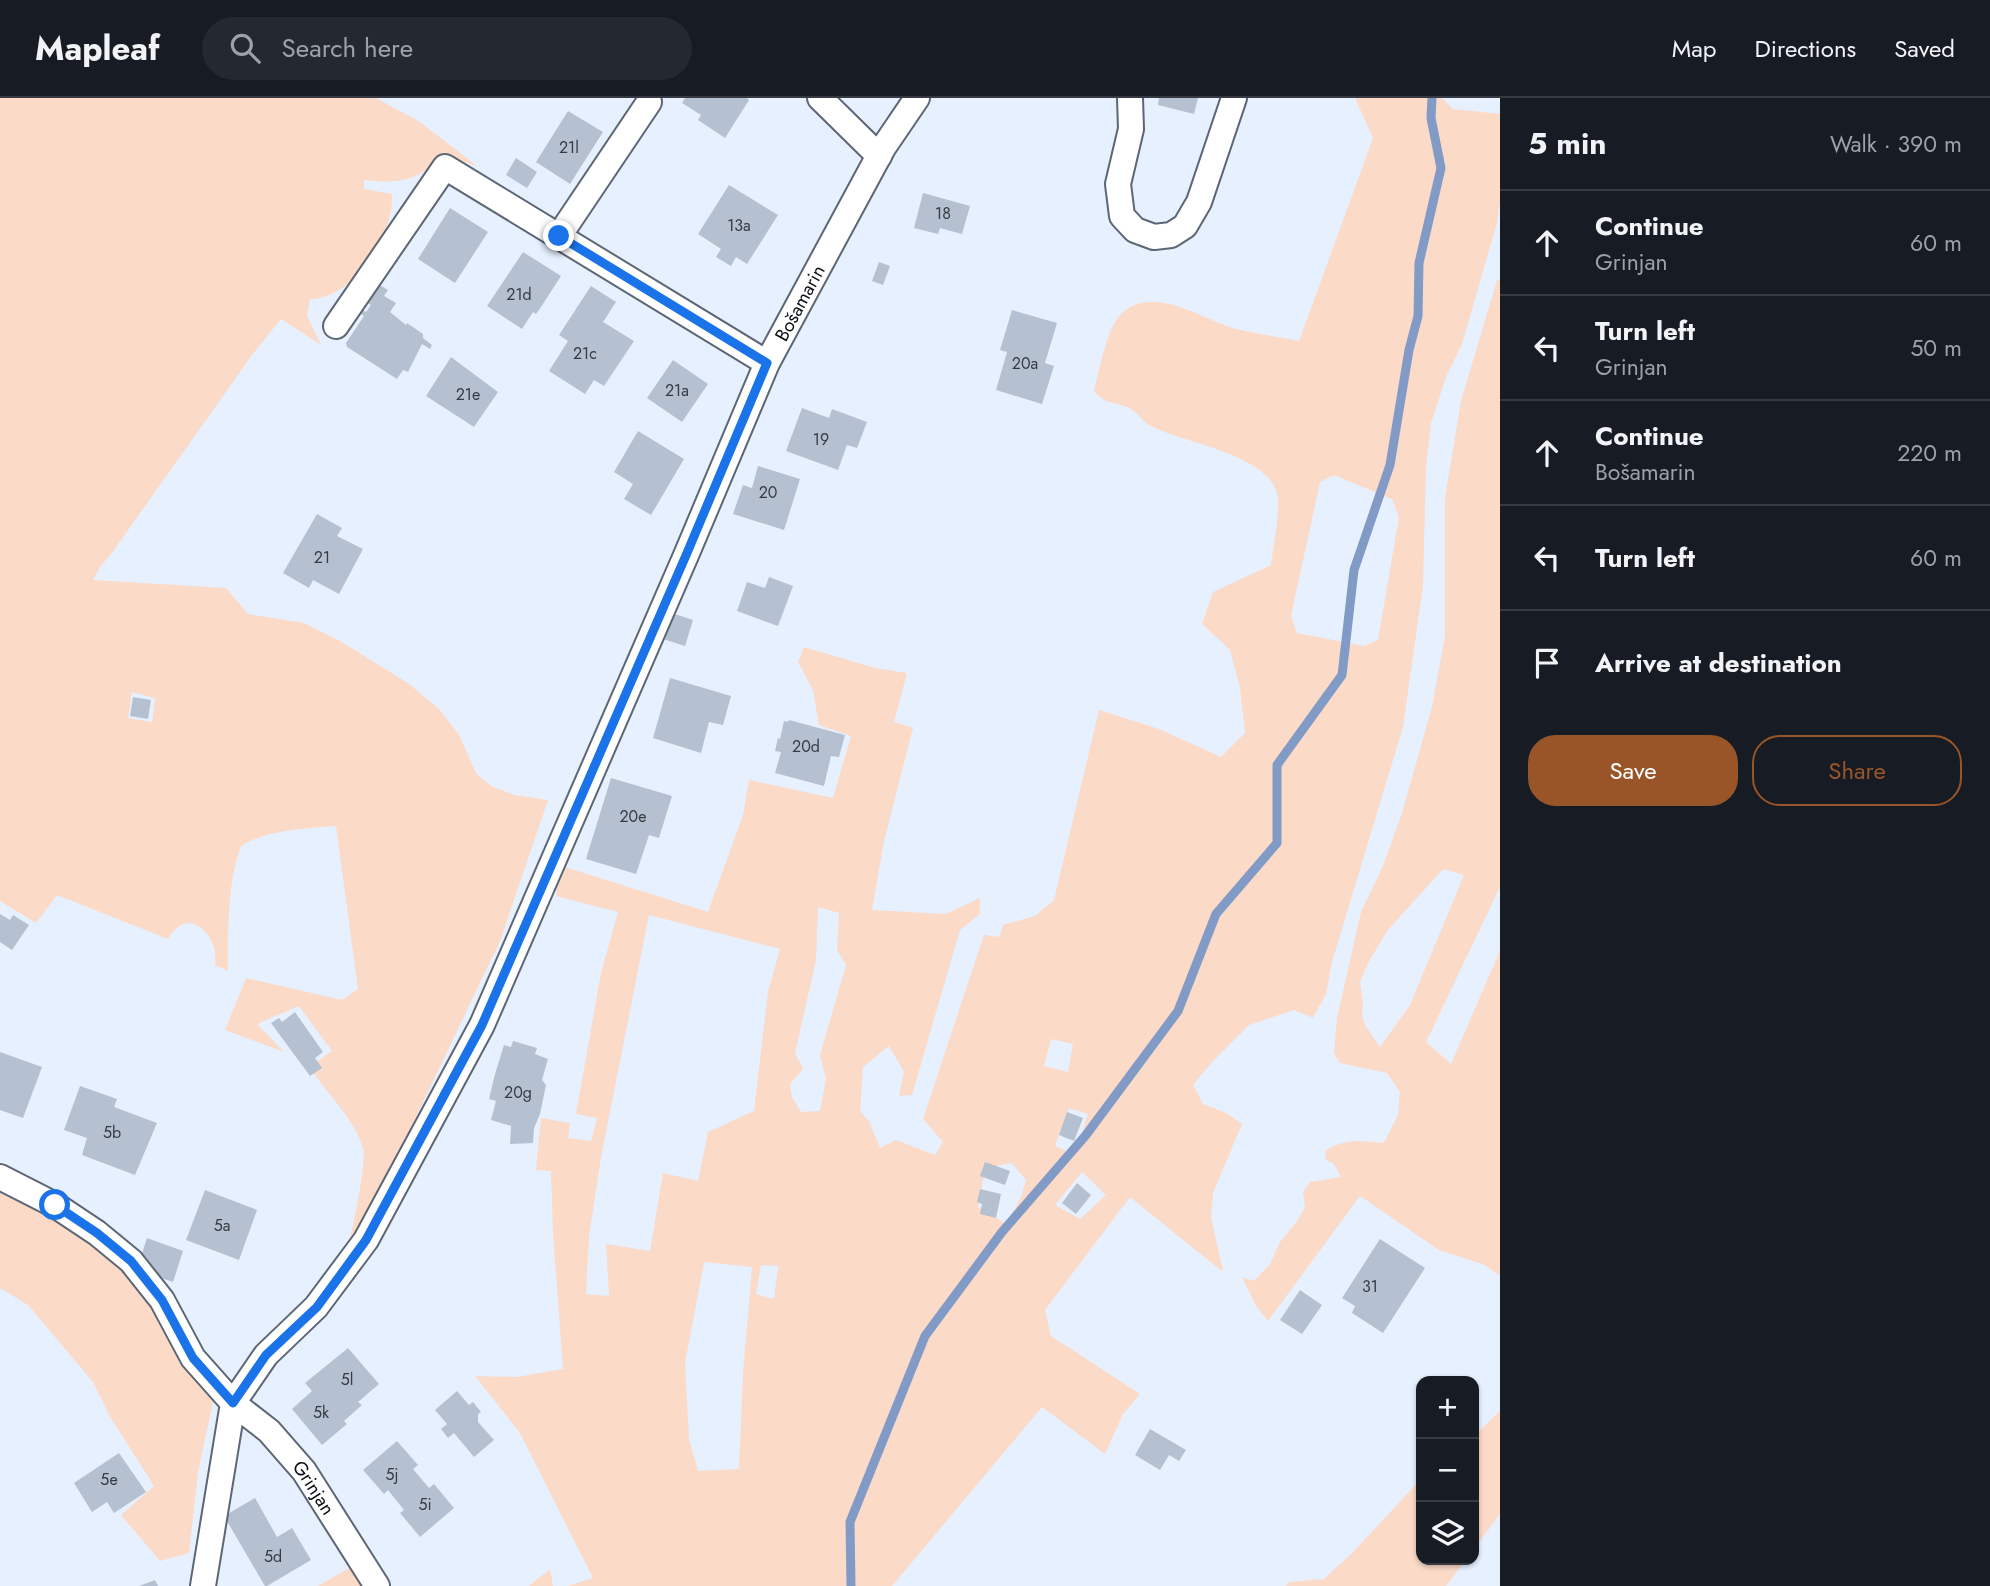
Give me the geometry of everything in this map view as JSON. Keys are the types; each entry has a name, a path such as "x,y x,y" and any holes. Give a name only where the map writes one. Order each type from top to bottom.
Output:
{"street":[{"path":"820,98 878,156"},
{"name":"Bošamarin","path":"233,1403 266,1355 317,1307 366,1240 482,1025 767,363 878,156 917,98"},
{"path":"1130,98 1130,129 1118,184 1122,216 1135,230 1154,237 1171,235 1185,226 1199,202 1234,98"},
{"path":"559,236 649,102"},
{"path":"336,327 445,167 767,363"},
{"name":"Grinjan","path":"0,1177 55,1205 97,1233 131,1261 162,1300 193,1358 233,1403 269,1431 304,1471 377,1586"},
{"path":"203,1586 233,1403"}],"shaded area":[{"path":"0,98 376,98 420,122 477,166 444,155 426,170 408,179 364,180 364,189 392,194 391,211 379,245 369,262 342,288 327,296 310,299 307,316 321,345 281,319 252,355 93,580 226,588 248,614 304,623 340,641 408,683 440,710 459,735 476,773 491,786 515,795 548,800 500,941 367,1219 348,1249 364,1156 353,1126 310,1067 332,1051 299,1006 257,1024 284,1052 225,1030 246,978 342,1000 358,989 336,826 274,833 241,846 231,892 228,971 215,965 213,944 201,928 193,924 184,924 168,939 57,895 36,923 0,901","holes":["132,692 155,698 152,722 128,718"]},
{"path":"1355,98 1442,98 1453,109 1500,114 1500,201 1497,223 1462,344 1446,377 1431,423 1426,467 1423,586 1403,727 1332,962 1326,994 1313,1018 1294,1010 1249,1025 1193,1085 1203,1104 1226,1113 1242,1124 1213,1193 1211,1217 1223,1272 1130,1197 1045,1310 1051,1336 1140,1394 1123,1414 1105,1454 1042,1407 892,1586 567,1586 593,1578 520,1433 475,1376 517,1377 563,1369 551,1171 536,1170 541,1118 570,1123 568,1138 591,1141 597,1118 576,1114 601,973 618,912 556,896 557,886 550,873 552,863 708,912 743,815 749,780 833,798 851,736 819,725 813,690 798,662 804,647 875,668 907,673 894,722 913,728 884,841 872,910 946,914 980,898 980,914 960,930 912,1095 899,1096 904,1072 889,1046 863,1067 860,1111 869,1121 880,1148 896,1140 935,1155 943,1142 923,1119 984,935 999,937 1003,925 1035,916 1054,900 1099,710 1159,729 1221,757 1245,733 1240,688 1230,650 1202,624 1213,592 1271,565 1278,516 1276,490 1268,477 1239,458 1153,427 1131,409 1106,401 1094,391 1111,330 1120,315 1133,306 1147,302 1177,306 1236,329 1299,341 1373,138","holes":["1334,475 1392,499 1399,517 1378,640 1364,646 1297,633 1291,616 1320,482","818,907 839,913 837,950 846,965 820,1055 826,1079 820,1111 801,1112 792,1097 790,1084 803,1069 795,1053 816,960","649,915 780,949 768,992 754,1111 708,1132 698,1181 663,1173 650,1251 606,1244 609,1296 586,1294 589,1236 601,1157","1051,1039 1073,1044 1068,1072 1044,1066","1069,1108 1088,1114 1075,1155 1055,1146","1012,1163 1026,1180 1021,1197 1006,1224 978,1207 985,1168","1082,1172 1106,1195 1080,1219 1055,1205","704,1262 752,1267 743,1373 739,1469 698,1471 689,1439 685,1363","761,1265 778,1266 774,1299 756,1294"]},
{"path":"1497,280 1500,280 1500,887 1426,1042 1451,1064 1500,951 1500,1276 1485,1265 1439,1250 1360,1196 1268,1321 1256,1306 1242,1277 1254,1281 1270,1264 1280,1242 1305,1207 1303,1192 1310,1182 1341,1177 1334,1164 1326,1160 1325,1151 1346,1142 1384,1143 1398,1115 1400,1092 1387,1073 1340,1063 1334,1053 1337,1018 1361,912 1383,866 1402,813 1432,707 1445,636 1445,498 1461,401","holes":["1443,869 1464,875 1410,1005 1380,1047 1365,1025 1362,1015 1360,982 1368,963 1387,931"]},
{"path":"0,1188 19,1196 118,1259 158,1315 213,1402 198,1472 189,1553 160,1561 121,1515 154,1486 109,1415 93,1382 28,1305 0,1288"},
{"path":"1500,1411 1500,1514 1479,1542 1479,1439 1479,1431"},
{"path":"1416,1484 1416,1565 1462,1565 1446,1586 1286,1586 1289,1582 1324,1579"},
{"path":"356,1564 369,1586 318,1586"},
{"path":"550,1569 553,1586 529,1586"}],"building":[{"path":"685,98 749,100 725,138 698,120 701,115 682,103"},
{"path":"1159,98 1198,98 1194,114 1158,105"},
{"path":"568,111 603,132 570,184 536,162"},
{"path":"516,158 537,172 527,188 506,175"},
{"path":"729,185 778,215 747,264 736,257 731,266 716,257 721,249 698,234"},
{"path":"923,193 970,206 962,234 940,228 938,234 914,228"},
{"path":"450,208 488,232 455,283 418,259"},
{"path":"523,252 561,276 536,314 533,312 522,329 487,306"},
{"path":"879,262 890,266 883,285 872,281"},
{"path":"378,284 388,290 384,296 396,303 390,312 423,334 423,338 432,345 430,349 422,344 408,372 403,370 397,379 347,347 346,343 364,316 360,313 362,310 366,312 371,305 366,302"},
{"path":"591,286 616,302 603,322 634,341 604,386 594,380 585,394 549,371 568,341 559,335"},
{"path":"1012,310 1057,323 1045,363 1054,366 1042,404 996,390 1007,352 1000,350"},
{"path":"451,357 498,392 474,427 426,396"},
{"path":"673,360 708,384 682,422 647,398"},
{"path":"802,408 829,418 832,409 867,422 857,448 847,445 838,470 786,451"},
{"path":"638,431 684,459 651,515 624,499 633,484 614,472"},
{"path":"758,466 800,479 784,530 733,514 743,485 752,488"},
{"path":"317,514 342,528 337,536 363,549 339,594 313,580 309,588 283,573"},
{"path":"769,577 793,586 778,626 737,611 747,582 765,588"},
{"path":"672,613 693,620 685,646 663,639"},
{"path":"670,678 731,696 723,725 709,722 701,753 653,738"},
{"path":"133,697 151,700 148,719 130,716"},
{"path":"784,721 845,735 839,757 831,756 824,786 775,773 781,752 775,751 778,738 780,739"},
{"path":"611,778 672,796 659,838 649,835 636,874 586,859"},
{"path":"0,914 10,920 13,915 29,925 12,950 0,942"},
{"path":"295,1012 323,1052 315,1058 322,1068 310,1076 271,1023 279,1018 282,1022"},
{"path":"513,1041 537,1048 535,1054 548,1059 542,1080 546,1085 534,1128 533,1143 510,1144 511,1126 491,1120 496,1101 489,1099 495,1074 504,1045 511,1047"},
{"path":"0,1052 42,1067 23,1118 0,1110"},
{"path":"80,1086 117,1099 114,1107 157,1123 135,1175 82,1155 87,1138 64,1130"},
{"path":"1067,1112 1083,1118 1074,1141 1059,1135"},
{"path":"985,1162 1010,1171 1005,1185 980,1176"},
{"path":"1077,1183 1091,1195 1076,1214 1062,1203"},
{"path":"980,1189 1001,1194 996,1218 980,1214 982,1204 977,1202"},
{"path":"205,1190 257,1210 239,1260 186,1240"},
{"path":"147,1238 183,1251 173,1282 150,1274 152,1267 139,1263"},
{"path":"1380,1239 1425,1268 1383,1333 1352,1313 1355,1306 1342,1298"},
{"path":"1300,1290 1322,1305 1302,1334 1280,1320"},
{"path":"348,1348 379,1384 358,1402 362,1405 344,1421 347,1424 322,1445 292,1409 312,1391 305,1383"},
{"path":"457,1391 469,1405 473,1402 481,1412 478,1414 478,1422 494,1440 474,1457 454,1433 448,1438 441,1429 447,1424 435,1410"},
{"path":"1150,1429 1186,1450 1179,1461 1169,1455 1160,1470 1135,1455"},
{"path":"397,1441 418,1465 413,1469 429,1488 434,1484 454,1508 420,1537 400,1513 404,1510 388,1490 384,1494 363,1470"},
{"path":"119,1453 146,1492 114,1513 107,1502 92,1512 74,1483"},
{"path":"255,1498 277,1537 292,1528 311,1560 267,1586 224,1516"},
{"path":"155,1580 158,1586 139,1586"}],"waterway":[{"path":"851,1586 850,1522 925,1336 1002,1232 1086,1135 1178,1011 1216,914 1277,843 1277,765 1342,675 1354,570 1390,465 1409,350 1418,316 1419,263 1441,168 1431,118 1432,98"}],"route":[{"path":"55,1205 97,1233 131,1261 162,1300 193,1358 233,1403 266,1355 317,1307 366,1240 482,1025 767,363 559,236"}]}
